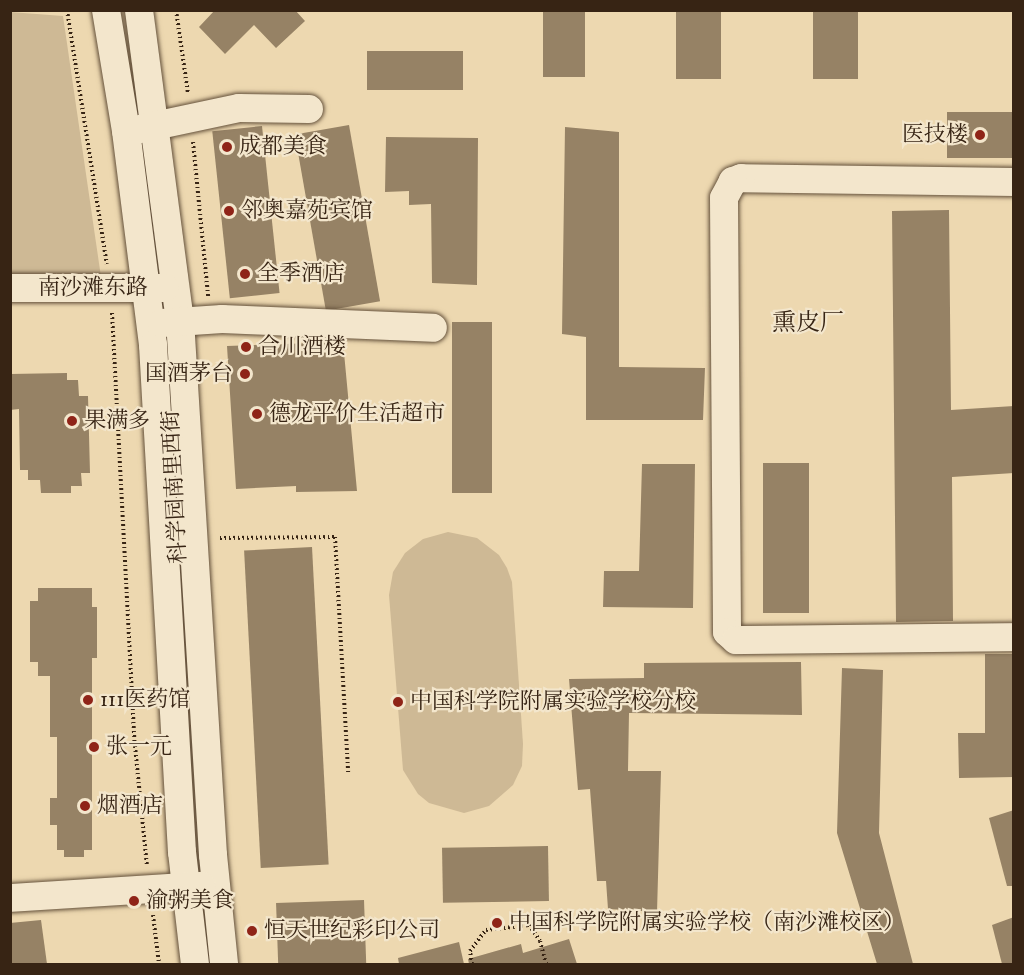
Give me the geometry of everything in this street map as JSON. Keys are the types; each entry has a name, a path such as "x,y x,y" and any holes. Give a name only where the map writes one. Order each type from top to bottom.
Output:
{"street":[{"path":"106,10 141,128"},
{"name":"科学园南里西街","path":"123,10 166,322 200,886 210,964"},
{"path":"139,10 141,128"},
{"path":"141,128 239,108 309,109"},
{"path":"1014,182 741,178 726,189 724,209 727,632 736,640 1014,637"},
{"name":"南沙滩东路","path":"10,288 162,288"},
{"path":"166,322 433,328"},
{"path":"10,898 200,886"},
{"path":"195,964 200,886"},
{"path":"200,886 224,964"}],"path":[{"path":"67,10 111,288 135,746 159,964"},
{"path":"176,10 189,97"},
{"path":"192,129 208,288"},
{"path":"219,538 335,537 348,773"},
{"path":"472,964 470,951 486,930 529,925 540,941 546,964"}],"shaded area":[{"path":"10,12 63,16 101,277 11,277"},
{"path":"448,532 477,538 499,555 512,582 523,744 522,766 513,785 489,806 464,813 429,803 418,794 403,770 389,595 393,572 405,553 423,539"}],"building":[{"path":"215,10 295,10 305,21 276,48 254,25 225,54 199,27"},
{"path":"543,10 585,10 585,77 543,77"},
{"path":"676,10 721,10 721,79 676,79"},
{"path":"813,10 858,10 858,79 813,79"},
{"path":"367,51 463,51 463,90 367,90"},
{"name":"医技楼","path":"947,112 1014,112 1014,158 947,158"},
{"path":"349,125 380,301 326,311 295,135"},
{"path":"262,126 280,293 230,298 212,131"},
{"path":"565,127 619,132 619,367 705,368 703,420 586,420 586,337 562,334"},
{"path":"386,137 478,138 477,285 432,283 431,204 409,205 409,191 385,192"},
{"path":"949,210 951,410 1014,406 1014,473 952,477 953,621 896,622 892,211"},
{"path":"452,322 492,322 492,493 452,493"},
{"path":"343,342 357,491 296,492 296,486 236,489 227,346"},
{"path":"67,373 67,380 78,380 79,396 88,396 90,473 81,473 82,486 71,486 71,493 41,493 40,480 28,480 28,470 20,470 19,409 10,410 10,374"},
{"path":"763,463 809,463 809,613 763,613"},
{"path":"642,464 695,464 693,608 603,607 604,571 639,571"},
{"path":"312,547 329,865 261,868 244,551"},
{"path":"38,588 92,588 92,607 97,607 97,658 92,658 92,850 84,850 84,857 64,857 64,850 57,850 57,825 50,825 50,798 57,798 57,737 50,737 50,676 38,676 38,662 30,662 30,601 38,601"},
{"path":"985,654 1014,654 1014,777 959,778 958,733 985,733"},
{"path":"801,662 802,715 629,713 628,771 661,771 657,912 608,909 606,881 597,881 590,789 578,790 569,679 644,678 644,663"},
{"path":"842,668 883,670 879,833 913,964 877,964 837,833"},
{"path":"1014,810 1014,886 1007,886 989,818"},
{"path":"548,846 549,901 443,903 442,848"},
{"path":"364,900 366,964 278,964 276,903"},
{"path":"1014,917 1014,964 1002,964 992,925"},
{"path":"41,920 47,964 10,964 10,923"},
{"path":"569,939 577,964 469,964 468,959 521,944 523,953"},
{"path":"459,942 464,964 399,964 398,958"}],"place":[{"name":"医技楼","path":"980,135"},
{"name":"成都美食","path":"227,147"},
{"name":"邻奥嘉苑宾馆","path":"229,211"},
{"name":"全季酒店","path":"245,274"},
{"name":"合川酒楼","path":"246,347"},
{"name":"国酒茅台","path":"245,374"},
{"name":"德龙平价生活超市","path":"257,414"},
{"name":"果满多","path":"72,421"},
{"name":"111医药馆","path":"88,700"},
{"name":"中国科学院附属实验学校分校","path":"398,702"},
{"name":"张一元","path":"94,747"},
{"name":"烟酒店","path":"85,806"},
{"name":"渝粥美食","path":"134,901"},
{"name":"中国科学院附属实验学校（南沙滩校区）","path":"497,923"},
{"name":"恒天世纪彩印公司","path":"252,931"}],"district":[{"name":"熏皮厂","path":"808,324"}]}
